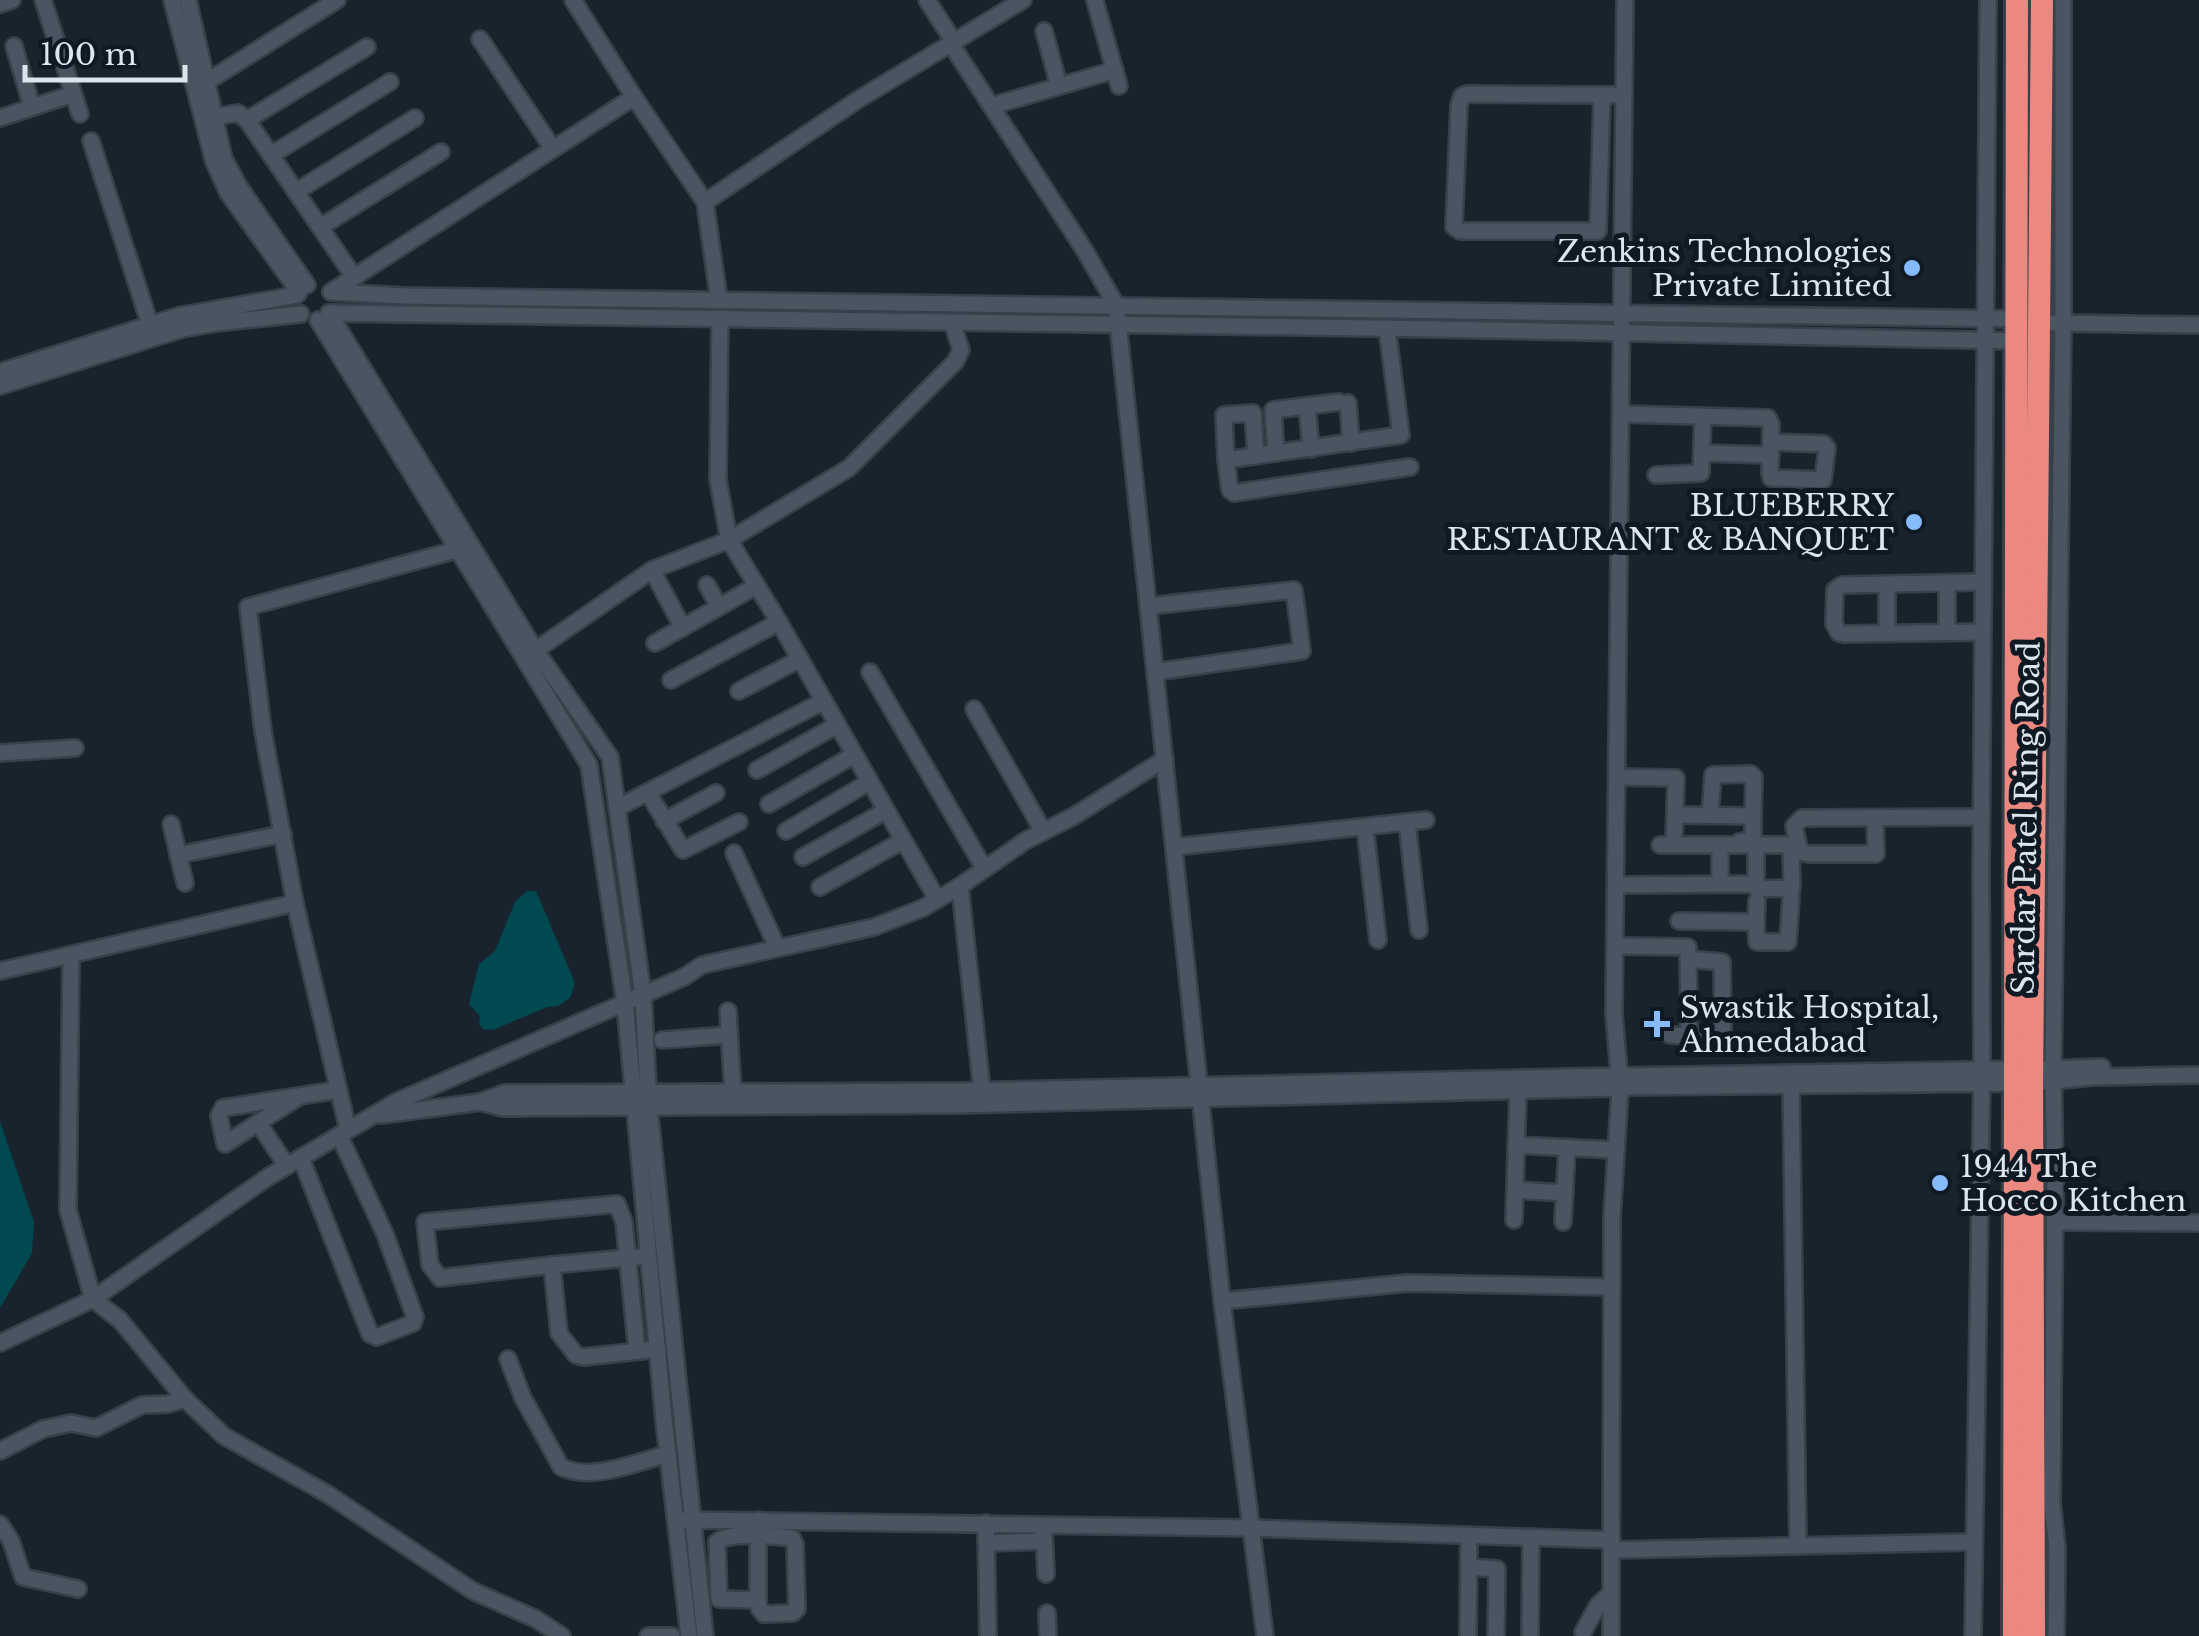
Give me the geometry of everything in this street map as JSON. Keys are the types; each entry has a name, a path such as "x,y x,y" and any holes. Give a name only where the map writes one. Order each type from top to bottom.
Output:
{"highway":[{"name":"Sardar Patel Ring Road","path":"2017,0 2034,327"},
{"name":"Sardar Patel Ring Road","path":"2034,1636 2034,327 2042,0"},
{"name":"Sardar Patel Ring Road","path":"2014,1636 2033,1076"}],"street":[{"path":"0,4 12,0"},
{"path":"44,0 80,114"},
{"path":"172,0 224,159 301,291 297,309 301,314"},
{"path":"188,0 214,162 228,193 301,291"},
{"path":"200,86 336,0"},
{"path":"573,0 705,202 720,300"},
{"path":"927,0 1003,111 1004,123"},
{"path":"705,202 859,99 1023,0"},
{"path":"1611,1636 1612,1287 1620,1081 1614,1014 1624,0"},
{"name":"Sardar Patel Ring Road","path":"1972,1636 1981,1075 1988,0"},
{"name":"Sardar Patel Ring Road","path":"2034,327 2063,0"},
{"path":"998,104 1059,86 1117,78 1095,1"},
{"path":"1044,31 1059,86"},
{"path":"480,39 553,149"},
{"path":"954,42 995,116 1004,123 1116,305 1222,1301 1265,1636"},
{"path":"14,46 32,107"},
{"path":"246,120 366,47"},
{"path":"271,155 390,82"},
{"path":"0,118 73,94"},
{"path":"1602,95 1600,226 1594,233 1454,228 1462,96 1602,95 1624,95"},
{"path":"331,292 634,97"},
{"path":"213,117 238,113 246,120 354,277"},
{"path":"297,191 415,118"},
{"path":"91,141 150,325"},
{"path":"322,226 442,152"},
{"path":"1601,159 1624,160"},
{"path":"1600,183 1623,184"},
{"path":"0,372 178,316 321,284 334,300 324,317"},
{"path":"331,292 1986,319 2034,327 2199,326"},
{"path":"0,386 182,330 216,322 301,314 1388,328 1986,341 2034,327"},
{"path":"324,317 456,550 589,764 642,1100 684,1520 689,1636"},
{"path":"324,317 536,650 610,757 642,995 649,1257 668,1454 705,1636"},
{"path":"720,318 718,480 729,540 937,899"},
{"path":"536,650 652,570 729,540 849,468 955,362 961,350 952,322"},
{"path":"1226,460 1397,437 1402,432 1388,328"},
{"path":"1276,453 1273,410 1344,402 1351,443"},
{"path":"1305,482 1307,406"},
{"path":"1256,456 1253,413 1221,418 1230,490 1234,493 1410,468"},
{"path":"1621,414 1768,418 1771,424 1771,448 1702,453"},
{"path":"1656,475 1698,475 1702,470 1703,416"},
{"path":"1333,446 1338,478"},
{"path":"259,1124 294,1162 370,1334 377,1337 413,1323 416,1317 343,1133 282,834 248,607 456,550"},
{"path":"652,570 683,628"},
{"path":"1149,606 1293,581 1303,659 1155,672"},
{"path":"1983,582 1839,586 1835,590 1834,624 1840,633 1983,632"},
{"path":"1947,583 1947,632"},
{"path":"1886,584 1887,633"},
{"path":"707,585 719,607"},
{"path":"655,643 756,586"},
{"path":"672,680 779,622"},
{"path":"739,691 800,659"},
{"path":"870,672 984,868"},
{"path":"616,808 824,701"},
{"path":"974,709 1043,832"},
{"path":"756,770 838,725"},
{"path":"0,753 75,748"},
{"path":"769,804 854,755"},
{"path":"0,1344 93,1300 294,1162 370,1117 463,1071 684,977 702,965 874,927 937,899 1165,759"},
{"path":"1665,842 1753,840 1754,776 1713,775 1710,816"},
{"path":"1618,778 1676,778 1676,815 1665,842"},
{"path":"786,831 869,782"},
{"path":"648,793 683,850 739,822"},
{"path":"664,821 716,793"},
{"path":"803,858 885,811"},
{"path":"1676,815 1753,816"},
{"path":"1874,818 1876,854 1809,854 1800,852 1796,846 1797,820 1874,818 1981,818"},
{"path":"1174,847 1426,820"},
{"path":"1407,822 1419,930"},
{"path":"171,824 185,883"},
{"path":"1365,827 1378,940"},
{"path":"178,854 282,834"},
{"path":"820,887 902,841"},
{"path":"1616,885 1720,884 1756,892 1792,888 1791,845 1665,842"},
{"path":"1720,845 1720,884"},
{"path":"1756,845 1758,943 1789,942 1790,898"},
{"path":"734,853 777,947"},
{"path":"960,886 982,1091"},
{"path":"0,971 295,903"},
{"path":"1679,903 1689,1036"},
{"path":"1678,921 1756,922"},
{"path":"1615,946 1683,953 1722,962 1722,1036 1670,1035"},
{"path":"71,956 68,1210 93,1300 120,1320 184,1399 224,1436 329,1495 473,1591 536,1619 562,1636"},
{"path":"728,1011 733,1093"},
{"path":"662,1040 730,1035"},
{"path":"2033,1076 2199,1065"},
{"path":"370,1117 480,1102 504,1093 642,1100 1518,1090 1620,1081 1791,1085 1981,1075"},
{"path":"642,1100 733,1093 1201,1093 1620,1081 2199,1075"},
{"name":"Sardar Patel Ring Road","path":"2033,1076 2055,1222 2052,1503 2057,1548 2056,1636"},
{"path":"1791,1085 1798,1546"},
{"path":"300,1096 224,1144 220,1111 227,1107 337,1090"},
{"path":"1514,1220 1518,1090"},
{"path":"1516,1145 1616,1150"},
{"path":"1563,1222 1567,1148"},
{"path":"1515,1190 1565,1192"},
{"path":"638,1351 628,1258 624,1222 617,1204 424,1222 430,1264 440,1278 552,1265 628,1258 649,1257"},
{"path":"2055,1222 2199,1223"},
{"path":"552,1265 560,1333 569,1350 584,1357 658,1349"},
{"path":"1222,1301 1408,1283 1612,1287"},
{"path":"508,1359 523,1398 561,1468 571,1472 603,1470 668,1454"},
{"path":"0,1451 43,1429 70,1423 96,1428 142,1405 184,1399"},
{"path":"684,1520 758,1529 794,1540 794,1614 764,1614 758,1608 758,1529"},
{"path":"758,1600 720,1599 719,1538 758,1529 986,1523 1044,1533"},
{"path":"986,1523 988,1636"},
{"path":"0,1524 11,1541 22,1577 78,1589"},
{"path":"986,1543 1044,1533 1250,1528 1531,1537 1612,1545 1973,1542"},
{"path":"1044,1533 1046,1574"},
{"path":"1468,1535 1468,1636"},
{"path":"1530,1636 1531,1537"},
{"path":"1468,1566 1497,1569 1496,1636"},
{"path":"1505,1636 1507,1570 1530,1568"},
{"path":"1583,1632 1598,1605 1610,1594"},
{"path":"1047,1613 1048,1636"},
{"path":"648,1636 672,1636"}],"shaded area":[{"path":"527,891 536,891 575,983 570,998 558,1006 493,1030 483,1029 480,1016 469,1004 479,964 495,951 515,902"},
{"path":"0,1121 34,1222 32,1253 0,1308"}],"place":[{"name":"Zenkins Technologies Private Limited","path":"1912,268"},
{"name":"BLUEBERRY RESTAURANT & BANQUET","path":"1914,522"},
{"name":"Swastik Hospital, Ahmedabad","path":"1657,1024"},
{"name":"1944 The Hocco Kitchen","path":"1940,1183"}]}
